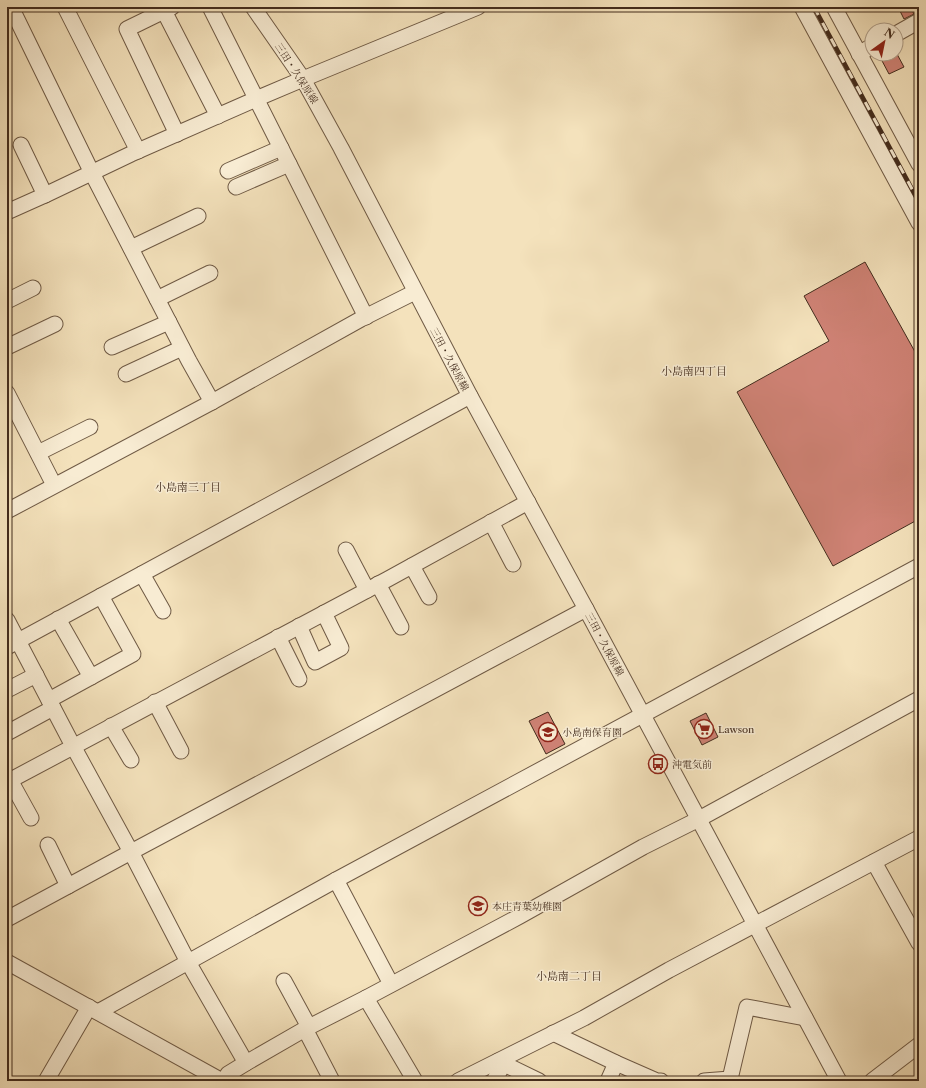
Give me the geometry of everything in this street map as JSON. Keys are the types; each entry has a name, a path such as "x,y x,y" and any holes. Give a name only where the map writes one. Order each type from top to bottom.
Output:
{"street":[{"path":"11,7 92,173 182,348 212,402"},
{"path":"65,7 138,151"},
{"path":"210,7 366,317"},
{"name":"三田・久保原線","path":"253,7 303,79 345,155 470,396 643,714 839,1081"},
{"path":"7,212 176,134 458,11 478,7"},
{"path":"802,7 919,223"},
{"path":"834,7 864,49"},
{"path":"176,134 127,29 168,9 218,116"},
{"path":"904,29 919,21"},
{"path":"870,62 882,93 918,159"},
{"path":"21,145 46,195"},
{"path":"228,172 281,148"},
{"path":"236,187 289,164"},
{"path":"131,248 198,216"},
{"path":"157,299 210,273"},
{"path":"7,301 33,288"},
{"path":"8,508 212,402 366,317 415,292"},
{"path":"112,347 169,322"},
{"path":"7,347 55,324"},
{"path":"126,374 182,348"},
{"path":"7,393 54,485"},
{"path":"13,644 470,396"},
{"path":"38,453 90,427"},
{"path":"31,818 9,781 412,566 528,502"},
{"path":"491,522 512,564"},
{"path":"346,550 401,627"},
{"path":"412,566 429,597"},
{"path":"46,1081 93,1010 188,962 336,880 919,566"},
{"path":"142,574 163,611"},
{"path":"7,733 91,677 133,654 101,596"},
{"path":"7,919 586,609"},
{"path":"299,626 315,662 341,648 324,613"},
{"path":"58,619 91,677"},
{"path":"7,620 13,644 36,675 188,962 246,1063"},
{"path":"278,637 299,678"},
{"path":"7,690 36,675"},
{"path":"7,962 223,1081 228,1074 307,1028 520,916 643,847 699,819 919,699"},
{"path":"155,702 180,751"},
{"path":"111,726 131,760"},
{"path":"458,1081 501,1062 553,1033 584,1018 668,970 919,838"},
{"path":"48,846 68,886"},
{"path":"874,862 919,943"},
{"path":"336,880 391,984"},
{"path":"284,981 332,1081"},
{"path":"366,998 415,1081"},
{"path":"704,1081 730,1079 748,1007 806,1018"},
{"path":"553,1033 616,1063 661,1081"},
{"path":"872,1081 919,1045"},
{"path":"494,1081 501,1062"},
{"path":"501,1062 539,1081"},
{"path":"608,1081 616,1063"}],"building":[{"path":"898,7 910,7 914,14 904,19"},
{"path":"883,62 901,62 904,67 889,74"},
{"path":"865,262 919,359 919,519 833,566 737,392 829,341 804,296"},
{"path":"548,712 565,744 546,754 529,721"},
{"name":"Lawson","path":"706,713 718,737 702,745 690,721"}],"railway":[{"path":"814,7 919,202"}],"place":[{"name":"Lawson","path":"704,729"},
{"name":"小島南保育園","path":"548,732"},
{"name":"沖電気前","path":"658,764"},
{"name":"本庄青葉幼稚園","path":"478,906"}],"district":[{"name":"小島南四丁目","path":"694,371"},
{"name":"小島南三丁目","path":"188,487"},
{"name":"小島南二丁目","path":"569,976"}]}
